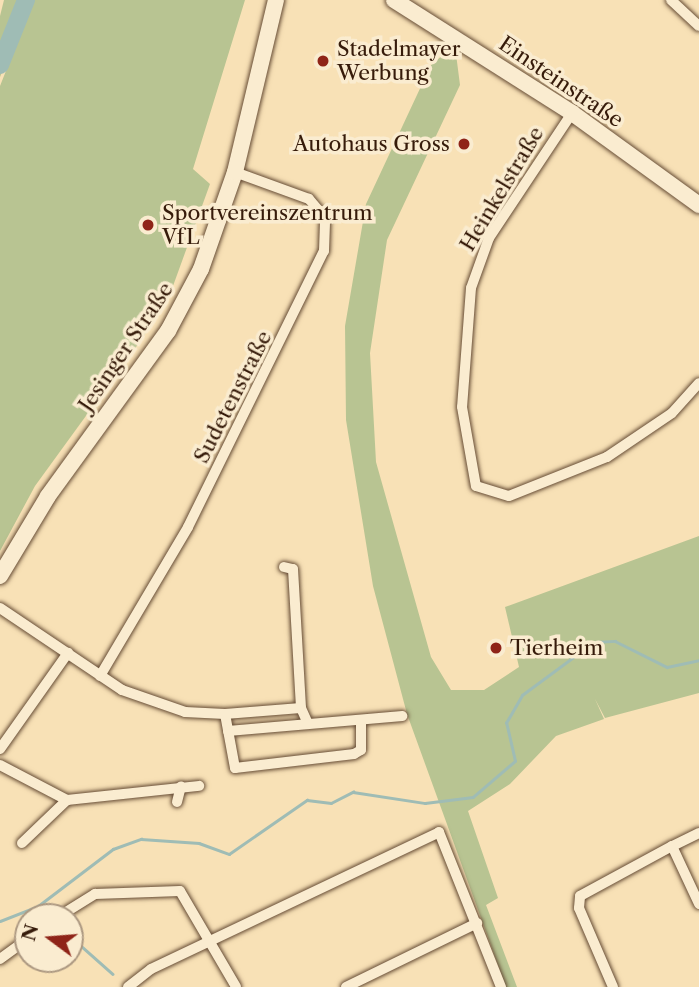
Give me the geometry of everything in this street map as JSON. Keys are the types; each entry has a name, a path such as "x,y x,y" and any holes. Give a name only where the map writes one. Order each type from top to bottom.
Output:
{"main road":[{"name":"Jesinger Straße","path":"0,576 48,496 168,331 201,269 234,172 276,0"},
{"name":"Einsteinstraße","path":"394,0 572,113 699,205"}],"street":[{"path":"671,0 699,26"},
{"name":"Heinkelstraße","path":"572,113 489,239 471,288 461,407 475,486 509,496 607,457 672,413 699,383"},
{"name":"Sudetenstraße","path":"100,676 188,527 324,251 325,218 309,199 234,172"},
{"path":"284,567 293,569 301,708 308,724"},
{"path":"0,608 100,676 152,703 225,714 301,708"},
{"path":"0,749 68,653"},
{"path":"225,714 235,768 354,754 361,750 360,721"},
{"path":"228,731 402,716"},
{"path":"0,765 67,800 199,786"},
{"path":"177,802 181,786"},
{"path":"22,843 67,800"},
{"path":"128,987 151,969 211,944 439,832 501,987"},
{"path":"613,987 580,896 699,833"},
{"path":"672,846 699,904"},
{"path":"81,903 95,894 180,891 236,987"},
{"path":"346,987 477,923"}],"green space":[{"path":"4,0 32,0 0,77 0,16"},
{"path":"34,0 245,0 193,169 210,184 173,286 144,336 35,486 0,551 0,86"},
{"path":"450,49 456,54 460,85 387,240 370,353 376,462 431,657 451,690 484,690 519,667 505,607 699,536 699,693 605,718 595,699 604,719 556,736 510,784 468,811 498,898 486,905 517,987 506,987 407,714 373,586 346,420 345,326 366,204 431,65"}],"waterway":[{"path":"0,65 26,0"},
{"path":"0,921 38,906 113,849 141,839 199,843 229,854 307,800 331,803 353,792 425,803 473,797 515,761 506,723 522,695 594,642 615,641 667,667 699,660"},
{"path":"84,948 113,974"}],"place":[{"name":"Stadelmayer Werbung","path":"323,61"},
{"name":"Autohaus Gross","path":"464,144"},
{"name":"Sportvereinszentrum VfL","path":"148,225"},
{"name":"Tierheim","path":"496,648"}]}
